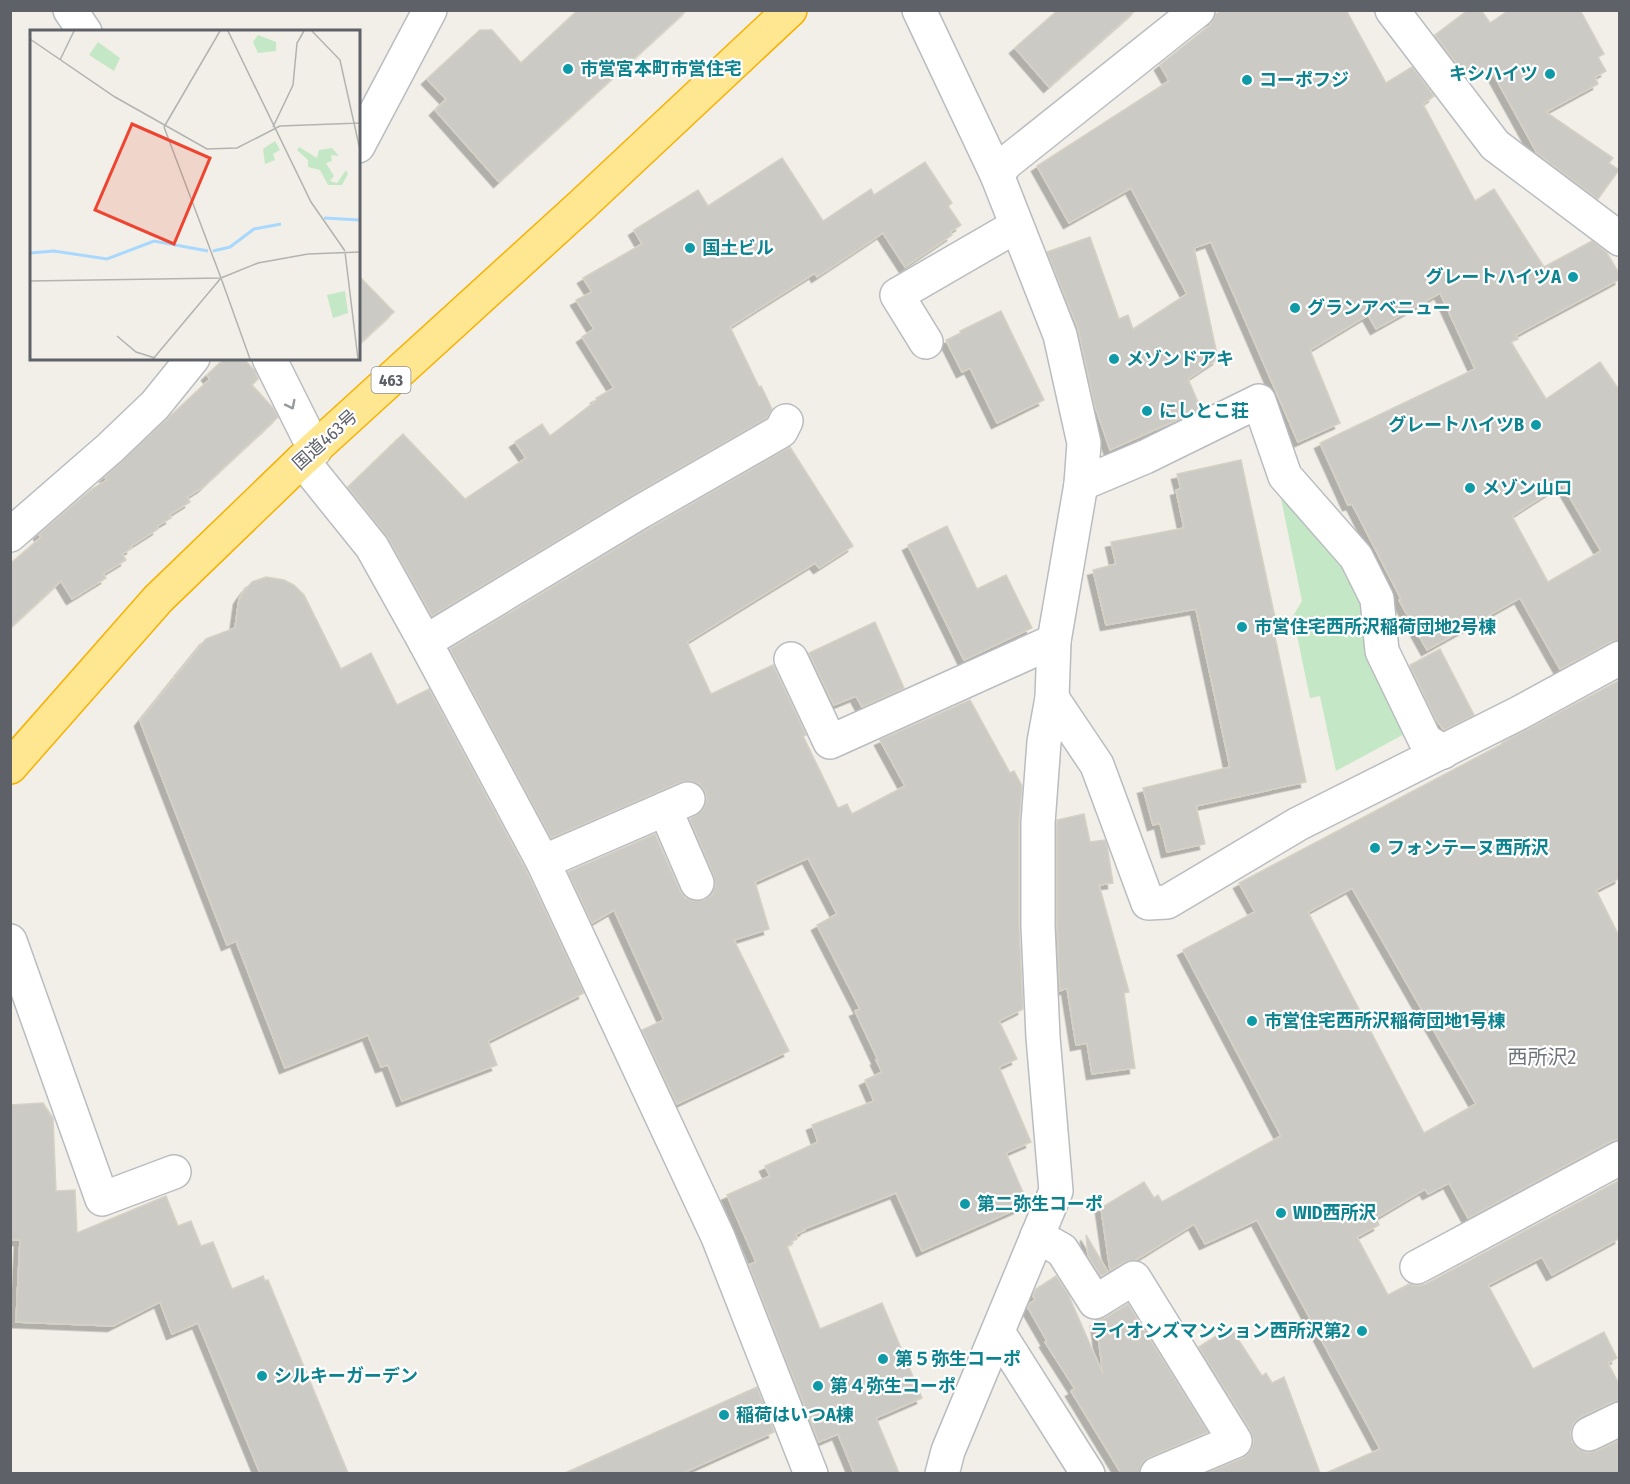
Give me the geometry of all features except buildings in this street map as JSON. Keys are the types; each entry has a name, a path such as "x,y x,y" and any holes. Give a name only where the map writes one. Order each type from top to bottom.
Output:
{"highway":[{"name":"国道463号","path":"10,767 158,599 308,455 790,10"}],"street":[{"path":"70,10 84,30"},
{"path":"919,10 997,175 1060,335 1084,443 1081,484 1054,641 1052,698 1044,742 1038,823 1038,926 1043,1037 1056,1191 948,1450 942,1473"},
{"path":"997,175 1006,164 1198,10"},
{"path":"1392,10 1496,145 1620,239"},
{"path":"360,142 421,15"},
{"path":"926,342 897,295 1016,226"},
{"path":"10,535 110,448 155,405 191,360"},
{"path":"270,360 308,455 372,547 543,862 718,1237 802,1470"},
{"path":"1081,484 1145,457 1258,401 1285,476 1356,557 1377,599 1382,651 1425,740 1443,752"},
{"path":"425,642 667,496 781,431 786,421"},
{"path":"791,659 830,741 1054,641"},
{"path":"1052,698 1097,765 1148,903 1167,902 1298,824 1519,713 1620,658"},
{"path":"543,862 676,804 697,883"},
{"path":"10,941 102,1199 174,1172"},
{"path":"1418,1267 1620,1158"},
{"path":"1037,1236 1062,1250 1095,1302 1134,1278 1236,1441 1157,1473"},
{"path":"998,1332 1088,1473"},
{"path":"1589,1434 1620,1419"}],"green space":[{"path":"1282,488 1353,580 1410,731 1336,771 1320,696 1310,698 1293,616 1302,601 1279,489"}],"place":[{"name":"市営宮本町市営住宅","path":"568,69"},
{"name":"キシハイツ","path":"1550,74"},
{"name":"コーポフジ","path":"1247,80"},
{"name":"国土ビル","path":"690,248"},
{"name":"グレートハイツA","path":"1573,277"},
{"name":"グランアベニュー","path":"1295,308"},
{"name":"メゾンドアキ","path":"1114,359"},
{"name":"にしとこ荘","path":"1147,411"},
{"name":"グレートハイツB","path":"1536,425"},
{"name":"メゾン山口","path":"1470,488"},
{"name":"市営住宅西所沢稲荷団地2号棟","path":"1242,627"},
{"name":"フォンテーヌ西所沢","path":"1375,848"},
{"name":"市営住宅西所沢稲荷団地1号棟","path":"1252,1021"},
{"name":"第二弥生コーポ","path":"965,1204"},
{"name":"WID西所沢","path":"1281,1213"},
{"name":"ライオンズマンション西所沢第2","path":"1362,1331"},
{"name":"第５弥生コーポ","path":"883,1359"},
{"name":"シルキーガーデン","path":"262,1376"},
{"name":"第４弥生コーポ","path":"818,1386"},
{"name":"稲荷はいつA棟","path":"724,1415"}],"district":[{"name":"西所沢2","path":"1542,1057"}]}
